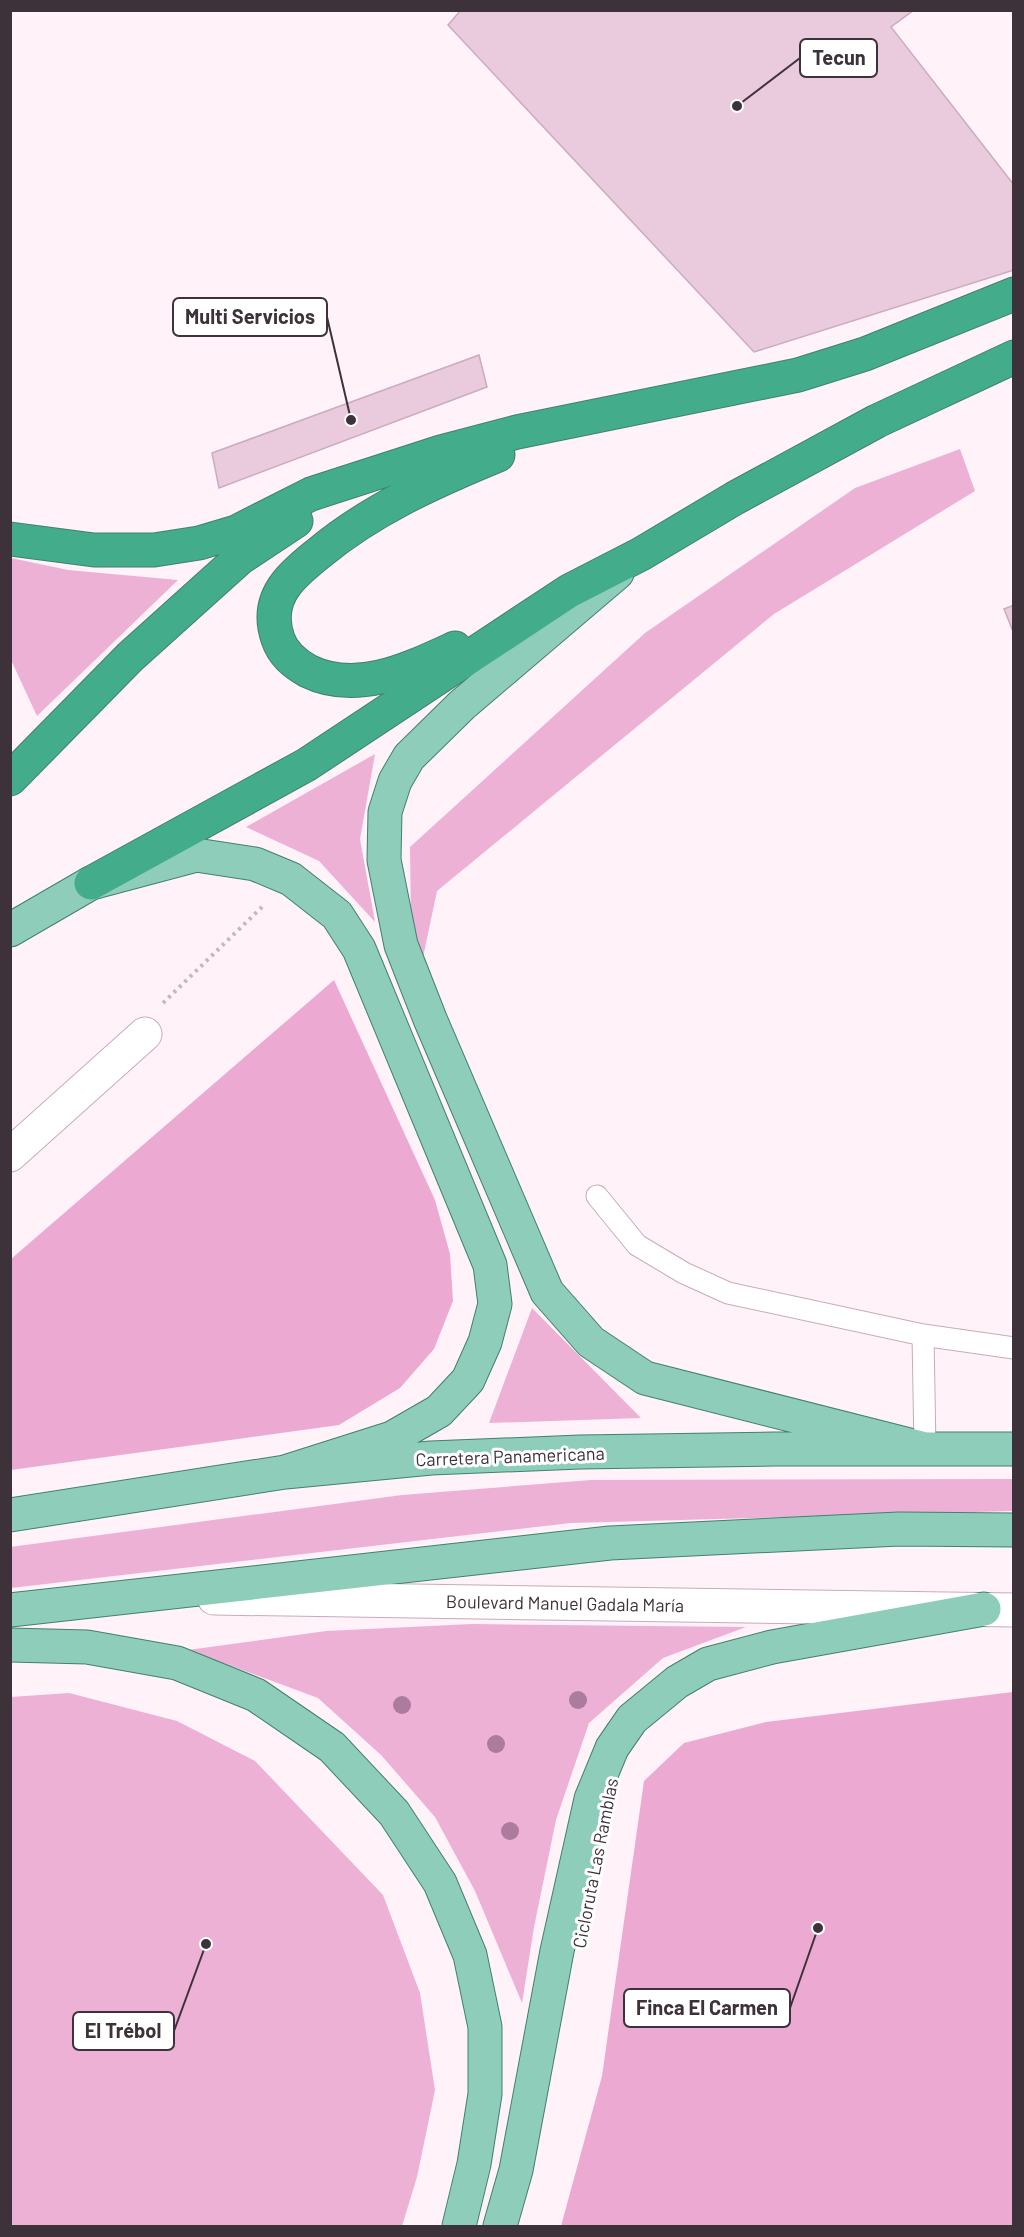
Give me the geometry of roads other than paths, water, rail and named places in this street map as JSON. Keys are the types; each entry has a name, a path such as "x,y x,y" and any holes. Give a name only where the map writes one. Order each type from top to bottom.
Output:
{"highway":[{"path":"10,539 94,550 154,550 199,543 236,532 311,494 441,452 517,432 798,375 865,354 1014,294"},
{"path":"589,418 447,476 382,508 337,538 308,562 286,585 273,609 274,627 281,648 296,664 320,677 345,681 377,679 418,665 640,554 735,498 877,421 1014,357"},
{"path":"10,779 130,657 240,558 301,518 362,485 441,452"},
{"path":"91,883 306,765 569,591"}],"main road":[{"path":"640,554 462,705 409,758 395,781 385,812 384,860 401,945 429,1019 547,1292 591,1342 645,1378 925,1449"},
{"path":"10,930 91,883 196,855 255,864 291,879 337,915 360,949 490,1265 495,1304 485,1342 468,1380 439,1411 392,1438 285,1472"},
{"name":"Carretera Panamericana","path":"10,1515 285,1472 432,1458 580,1452 1014,1449"},
{"path":"10,1610 610,1543 899,1529 1014,1530"},
{"path":"500,2226 516,2170 557,1951 591,1799 612,1748 632,1719 677,1682 708,1664 772,1647 999,1610"},
{"path":"10,1645 87,1647 177,1664 256,1695 332,1747 394,1813 440,1883 470,1955 485,2027 485,2094 474,2164 459,2226"}],"street":[{"path":"10,1155 145,1034"},
{"name":"Boulevard Manuel Gadala María","path":"116,1597 999,1610"}],"lane":[{"path":"597,1196 637,1245 684,1273 728,1293 923,1335 1014,1348"},
{"path":"923,1335 925,1449"}],"place":[{"name":"Tecun","path":"737,106"},
{"name":"Multi Servicios","path":"351,420"},
{"name":"Finca El Carmen","path":"818,1928"},
{"name":"El Trébol","path":"206,1944"}]}
